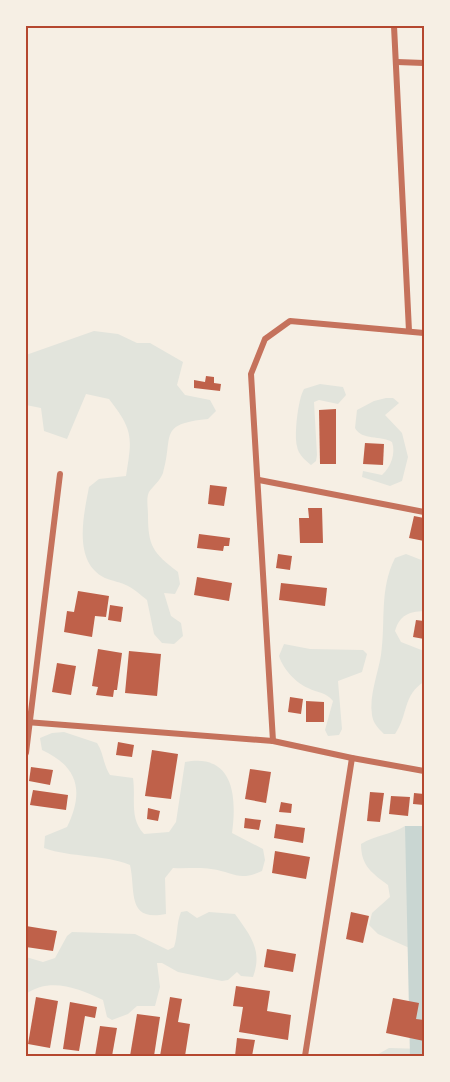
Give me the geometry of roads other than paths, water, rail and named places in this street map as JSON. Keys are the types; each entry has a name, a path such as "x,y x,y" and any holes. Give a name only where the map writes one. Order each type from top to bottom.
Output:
{"street":[{"path":"394,26 409,331"},
{"path":"397,62 424,63"},
{"path":"273,741 251,374 264,339 290,321 424,333"},
{"path":"26,753 60,474"},
{"path":"259,480 424,512"},
{"path":"28,722 273,741 424,771"},
{"path":"305,1056 352,758"}]}
